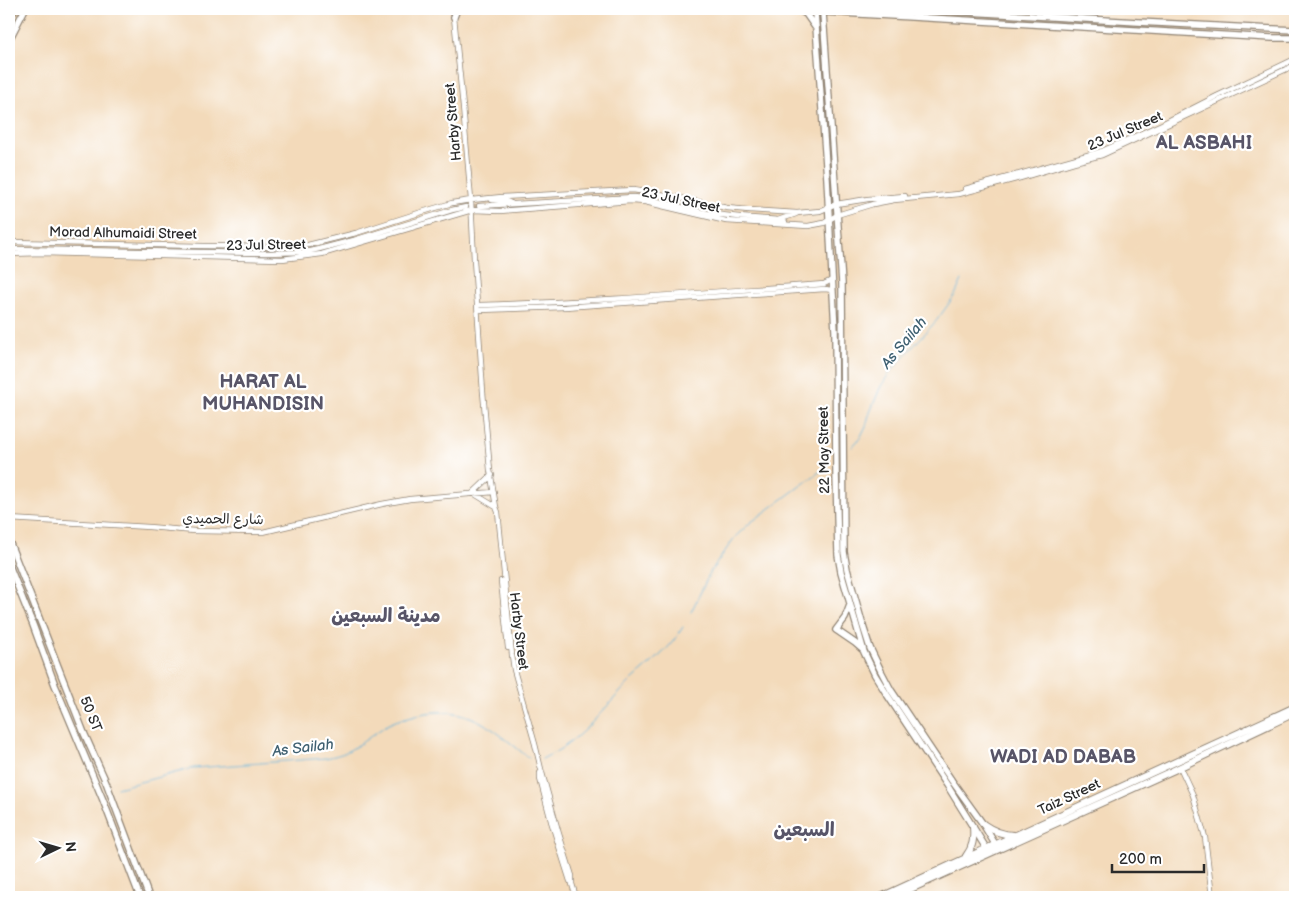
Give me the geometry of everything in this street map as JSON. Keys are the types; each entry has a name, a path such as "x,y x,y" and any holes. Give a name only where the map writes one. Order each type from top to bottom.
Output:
{"highway":[{"name":"Taiz Street","path":"1178,764 1295,707"},
{"name":"Taiz Street","path":"893,897 1086,806 1295,713"},
{"name":"Taiz Street","path":"881,897 995,844 1086,806"},
{"path":"983,824 1000,833 1018,835"},
{"path":"966,858 973,846 973,827"}],"main road":[{"path":"9,15 13,9"},
{"path":"9,20 13,9"},
{"path":"9,40 25,9"},
{"path":"451,9 454,17"},
{"path":"454,17 457,9"},
{"path":"792,9 813,11 819,14 825,11 1295,38"},
{"path":"798,9 806,14 814,25 817,35"},
{"path":"917,9 1295,30"},
{"name":"22 May Street","path":"813,11 817,35 832,280 838,555 850,604 860,627 881,671 918,736"},
{"name":"22 May Street","path":"825,11 824,30 842,282 844,552 847,569 864,652 875,675 950,783 983,824 995,844"},
{"path":"824,30 830,17 840,12"},
{"path":"1021,23 1022,15"},
{"path":"1138,22 1139,30"},
{"path":"836,453 843,446"},
{"path":"836,472 843,461"},
{"name":"50 ST","path":"9,541 84,733 106,782 149,897"},
{"name":"50 ST","path":"9,565 140,897"},
{"path":"850,604 845,618 836,630 864,652"},
{"path":"33,625 41,622"},
{"path":"77,737 84,733"},
{"name":"22 May Street","path":"950,783 986,848"}],"street":[{"name":"Harby Street","path":"454,17 464,106 490,470 498,512 514,670 540,768 572,876 576,897"},
{"name":"23 Jul Street","path":"1218,98 1295,59"},
{"name":"23 Jul Street","path":"9,254 42,253 282,259 322,254 480,208 500,211 631,201 645,202 726,221 808,226 824,223 838,215 879,202 958,193 1102,151 1295,65"},
{"name":"23 Jul Street","path":"471,200 632,190 656,193 727,208 797,213 820,211 836,204 868,199 958,193"},
{"path":"480,208 505,207 512,204 647,198 698,211 727,216 795,222 798,225"},
{"path":"482,199 506,201 512,204"},
{"name":"Morad Alhumaidi Street","path":"9,242 286,247 308,245 452,203 471,200"},
{"path":"420,219 429,212 448,207 452,203"},
{"path":"9,248 265,253 305,252 354,240 466,207"},
{"path":"778,220 797,213"},
{"path":"420,219 455,214"},
{"name":"Harby Street","path":"473,226 475,230 492,475"},
{"path":"126,244 139,251"},
{"path":"325,247 332,249 353,245"},
{"path":"286,247 305,252"},
{"path":"824,286 832,280"},
{"path":"480,307 534,306 824,286 832,290"},
{"path":"492,475 473,493 496,507"},
{"name":"شارع الحميدي","path":"9,519 194,531 263,532 382,504 494,492"},
{"path":"1178,764 1193,795 1203,829 1212,897"}],"waterway":[{"name":"As Sailah","path":"852,447 860,438 880,388 890,372 937,320 955,295 962,280"},
{"name":"As Sailah","path":"691,612 711,571 735,537 750,523 822,470"},
{"name":"As Sailah","path":"542,759 563,748 586,729 632,680 666,650 683,627"},
{"name":"As Sailah","path":"117,788 194,768 335,756 343,754 394,722 434,712 451,712 478,720 529,758"}],"tunnel":[{"path":"9,30 20,9"},
{"path":"466,207 479,206"}],"district":[{"name":"AL ASBAHI","path":"1204,143"},
{"name":"HARAT AL MUHANDISIN","path":"263,393"},
{"name":"مدينة السبعين","path":"386,616"},
{"name":"WADI AD DABAB","path":"1063,757"},
{"name":"السبعين","path":"804,830"}]}
